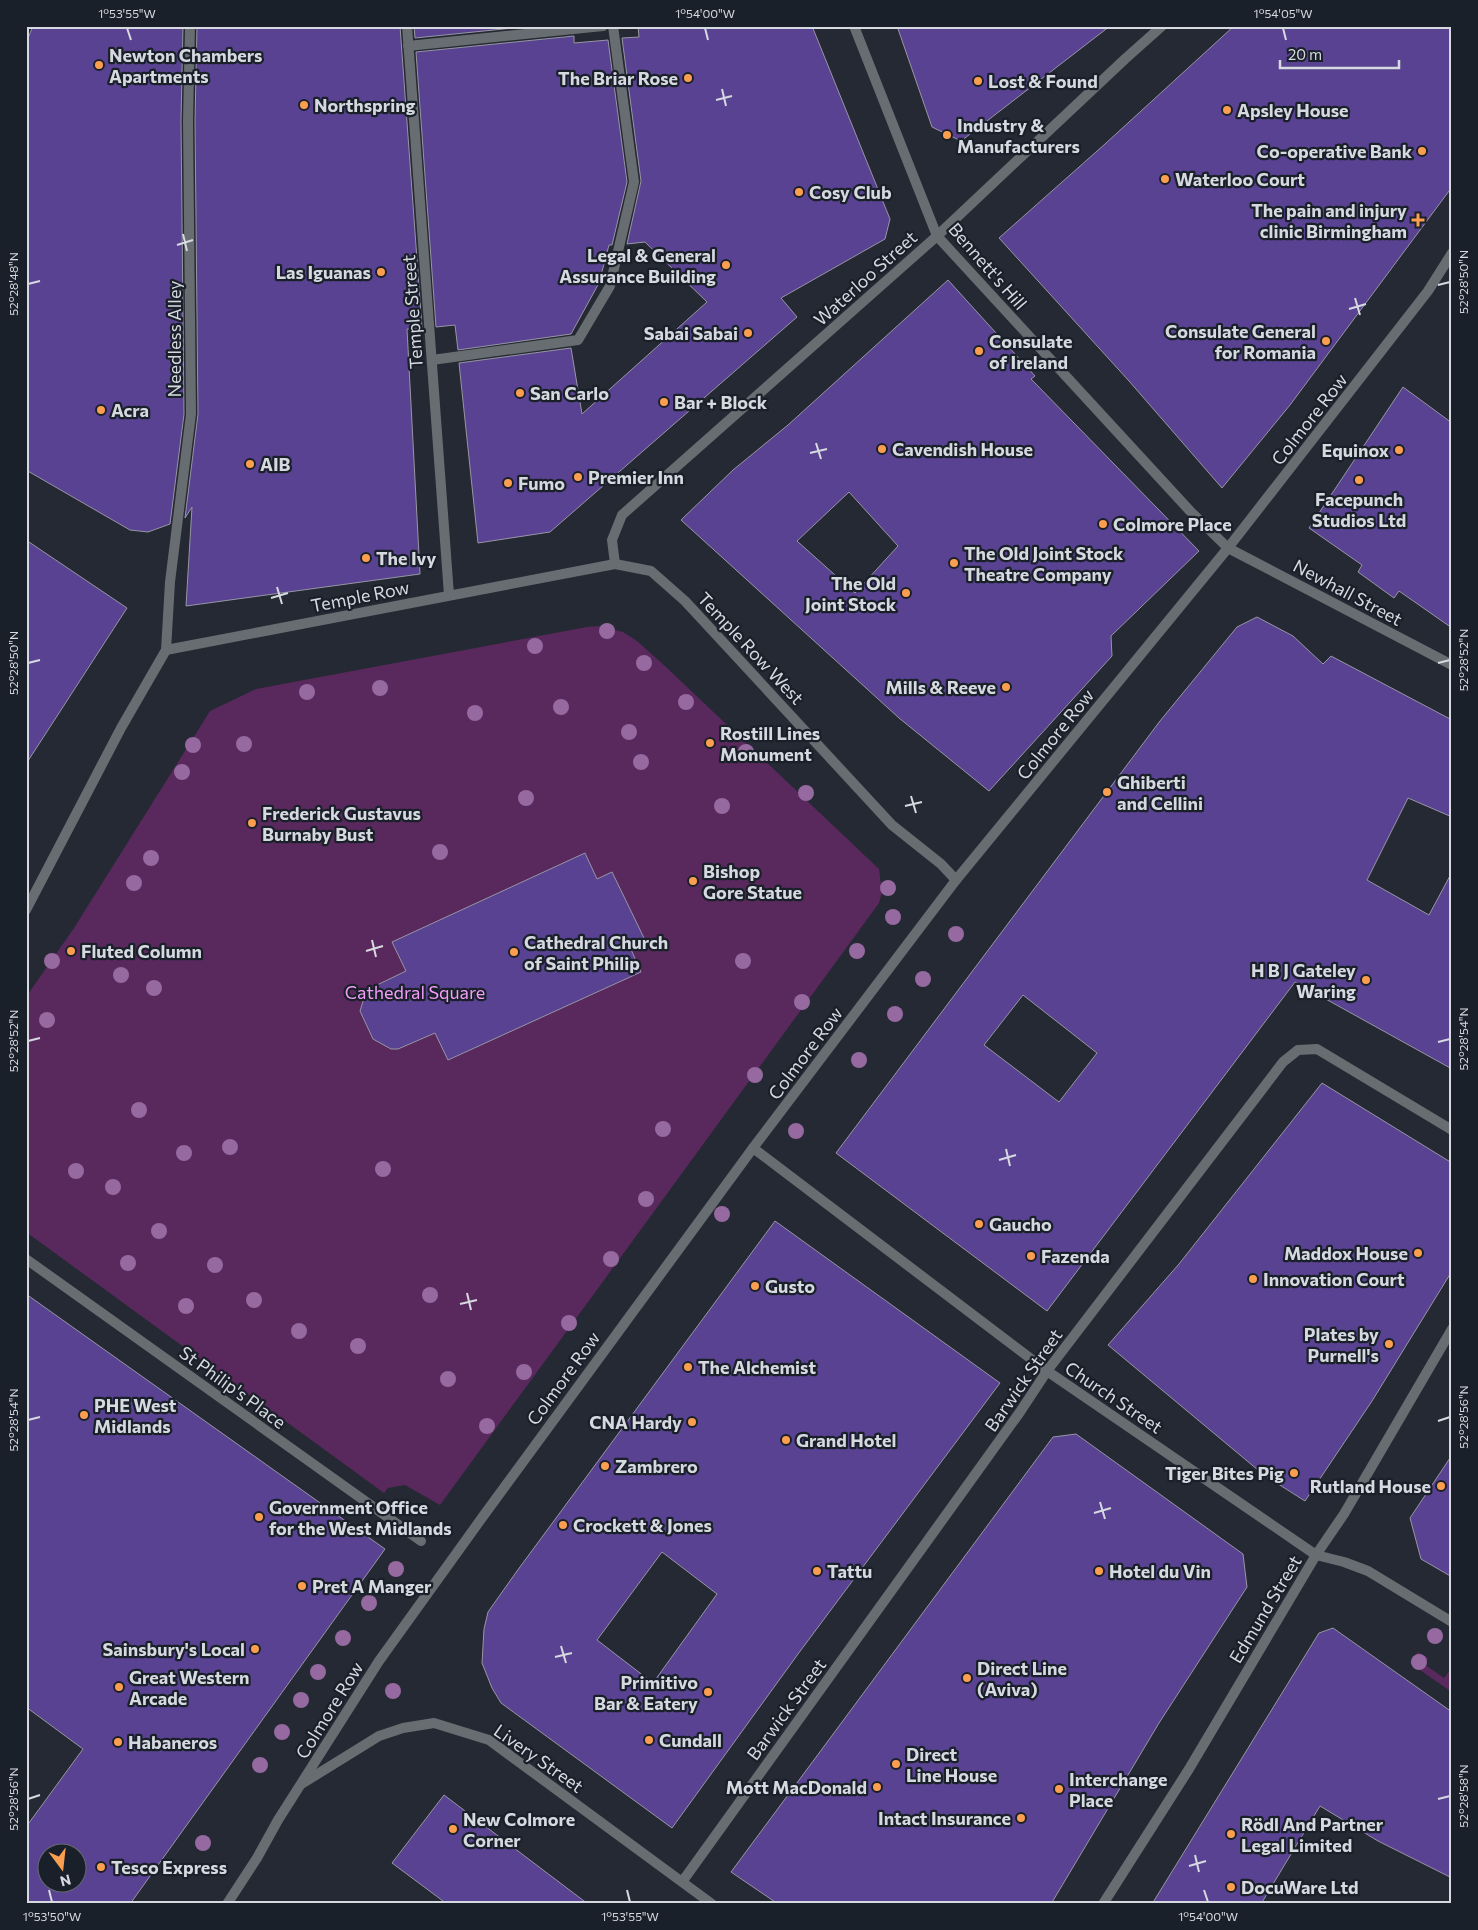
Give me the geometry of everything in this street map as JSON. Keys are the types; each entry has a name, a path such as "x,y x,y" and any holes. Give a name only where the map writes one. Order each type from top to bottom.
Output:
{"street":[{"name":"Needless Alley","path":"166,650 170,582 191,414 188,121 190,26"},
{"name":"Temple Street","path":"407,26 449,595"},
{"path":"408,46 603,26"},
{"path":"432,360 578,340 610,286 634,182 613,26"},
{"name":"Bennett's Hill","path":"854,26 937,236 1190,511 1228,548"},
{"name":"Waterloo Street","path":"615,564 612,540 622,515 937,236 1162,26"},
{"name":"Colmore Row","path":"227,1904 385,1653 489,1507 753,1148 956,880 1228,548 1428,291 1452,253"},
{"name":"Newhall Street","path":"1228,548 1452,665"},
{"name":"Temple Row","path":"166,650 615,564"},
{"name":"Temple Row West","path":"615,564 651,571 685,601 892,825 941,864 956,880"},
{"path":"27,908 121,728 166,650"},
{"name":"Barwick Street","path":"682,1882 923,1548 1047,1371 1283,1062 1298,1050 1317,1049 1452,1130"},
{"name":"Church Street","path":"753,1148 1047,1371 1316,1555 1344,1562 1368,1571 1452,1622"},
{"name":"St Philip's Place","path":"26,1259 421,1541"},
{"name":"Edmund Street","path":"1103,1904 1189,1769 1316,1555 1344,1514 1452,1329"},
{"name":"Livery Street","path":"303,1783 379,1736 403,1728 434,1723 489,1740 712,1904"}],"green space":[{"name":"Cathedral Square","path":"600,626 623,632 637,641 666,667 879,869 882,892 879,903 440,1505 405,1485 388,1488 384,1493 26,1232 26,997 74,928 210,711 256,689"},
{"path":"1418,1652 1428,1658 1424,1664 1444,1678 1452,1668 1450,1691 1410,1663"}],"building":[{"path":"33,26 183,26 181,121 184,414 170,524 148,532 130,530 26,470 26,43"},
{"path":"197,26 289,26 289,28 400,26 422,328 407,329 420,574 186,606 192,507 185,518 198,414 195,121"},
{"path":"414,26 533,26 415,38"},
{"path":"638,26 812,26 890,219 885,239 781,298 797,317 550,532 478,543 459,363 571,348 582,414 707,302 645,242 627,244 641,181 622,38 639,37"},
{"name":"Lost & Found","path":"897,26 1110,26 961,141 932,127"},
{"path":"1234,26 1452,26 1452,187 1290,405 1222,488 1129,381 999,238"},
{"path":"574,36 574,43 608,40 627,182 612,245 609,245 599,283 571,334 458,350 455,325 436,327 416,52"},
{"path":"948,280 1035,376 1031,379 1199,551 1111,636 1112,656 989,791 899,718 681,520 733,470 788,425","holes":["849,492 898,546 855,593 797,541"]},
{"path":"1403,387 1452,423 1452,628 1399,591 1394,598 1358,572 1362,565 1309,528"},
{"path":"26,540 127,608 26,764"},
{"path":"1257,617 1293,636 1323,664 1331,656 1452,720 1452,817 1408,798 1367,880 1429,915 1452,872 1452,1069 1295,982 1047,1311 836,1153 1160,721 1237,627","holes":["1023,995 1097,1053 1059,1102 984,1045"]},
{"name":"Cathedral Church of Saint Philip","path":"585,853 597,879 612,872 644,938 629,945 641,972 448,1060 435,1033 398,1049 391,1049 373,1039 360,1011 365,995 375,986 406,971 392,942"},
{"path":"1322,1083 1452,1163 1452,1271 1372,1401 1305,1501 1264,1475 1108,1345 1179,1264"},
{"name":"Grand Hotel","path":"775,1221 1000,1383 798,1654 672,1828 501,1703 492,1688 482,1663 484,1629 488,1612","holes":["662,1552 717,1594 653,1683 597,1640"]},
{"path":"26,1294 385,1549 130,1904 26,1904 26,1827 83,1749 26,1707"},
{"path":"1076,1434 1243,1554 1247,1587 1159,1723 1051,1904 778,1904 731,1872 1053,1437"},
{"name":"Rutland House","path":"1452,1455 1452,1577 1421,1559 1410,1518"},
{"path":"1333,1628 1452,1712 1452,1878 1378,1841 1320,1806 1261,1904 1152,1904 1319,1633"},
{"name":"New Colmore Corner","path":"444,1795 588,1904 447,1904 392,1863"}],"place":[{"name":"Newton Chambers Apartments","path":"99,65"},
{"name":"The Briar Rose","path":"688,78"},
{"name":"Lost & Found","path":"978,81"},
{"name":"Northspring","path":"304,105"},
{"name":"Apsley House","path":"1227,110"},
{"name":"Industry & Manufacturers","path":"947,135"},
{"name":"Co-operative Bank","path":"1422,151"},
{"name":"Waterloo Court","path":"1165,179"},
{"name":"Cosy Club","path":"799,192"},
{"name":"The pain and injury clinic Birmingham","path":"1418,220"},
{"name":"Legal & General Assurance Building","path":"726,265"},
{"name":"Las Iguanas","path":"381,272"},
{"name":"Sabai Sabai","path":"748,333"},
{"name":"Consulate General for Romania","path":"1326,341"},
{"name":"Consulate of Ireland","path":"979,351"},
{"name":"San Carlo","path":"520,393"},
{"name":"Bar + Block","path":"664,402"},
{"name":"Acra","path":"101,410"},
{"name":"Cavendish House","path":"882,449"},
{"name":"Equinox","path":"1399,450"},
{"name":"AIB","path":"250,464"},
{"name":"Premier Inn","path":"578,477"},
{"name":"Facepunch Studios Ltd","path":"1359,480"},
{"name":"Fumo","path":"508,483"},
{"name":"Colmore Place","path":"1103,524"},
{"name":"The Ivy","path":"366,558"},
{"name":"The Old Joint Stock Theatre Company","path":"954,563"},
{"name":"The Old Joint Stock","path":"906,593"},
{"name":"Mills & Reeve","path":"1006,687"},
{"name":"Rostill Lines Monument","path":"710,743"},
{"name":"Ghiberti and Cellini","path":"1107,792"},
{"name":"Frederick Gustavus Burnaby Bust","path":"252,823"},
{"name":"Bishop Gore Statue","path":"693,881"},
{"name":"Fluted Column","path":"71,951"},
{"name":"Cathedral Church of Saint Philip","path":"514,952"},
{"name":"H B J Gateley Waring","path":"1366,980"},
{"name":"Gaucho","path":"979,1224"},
{"name":"Maddox House","path":"1418,1253"},
{"name":"Fazenda","path":"1031,1256"},
{"name":"Innovation Court","path":"1253,1279"},
{"name":"Gusto","path":"755,1286"},
{"name":"Plates by Purnell's","path":"1389,1344"},
{"name":"The Alchemist","path":"688,1367"},
{"name":"PHE West Midlands","path":"84,1415"},
{"name":"CNA Hardy","path":"692,1422"},
{"name":"Grand Hotel","path":"786,1440"},
{"name":"Zambrero","path":"605,1466"},
{"name":"Tiger Bites Pig","path":"1294,1473"},
{"name":"Rutland House","path":"1441,1486"},
{"name":"Government Office for the West Midlands","path":"259,1517"},
{"name":"Crockett & Jones","path":"563,1525"},
{"name":"Tattu","path":"817,1571"},
{"name":"Hotel du Vin","path":"1099,1571"},
{"name":"Pret A Manger","path":"302,1586"},
{"name":"Sainsbury's Local","path":"255,1649"},
{"name":"Direct Line (Aviva)","path":"967,1678"},
{"name":"Great Western Arcade","path":"119,1687"},
{"name":"Primitivo Bar & Eatery","path":"708,1692"},
{"name":"Cundall","path":"649,1740"},
{"name":"Habaneros","path":"118,1742"},
{"name":"Direct Line House","path":"896,1764"},
{"name":"Mott MacDonald","path":"877,1787"},
{"name":"Interchange Place","path":"1059,1789"},
{"name":"Intact Insurance","path":"1021,1818"},
{"name":"New Colmore Corner","path":"453,1829"},
{"name":"Rödl And Partner Legal Limited","path":"1231,1834"},
{"name":"Tesco Express","path":"101,1867"},
{"name":"DocuWare Ltd","path":"1231,1887"}]}
